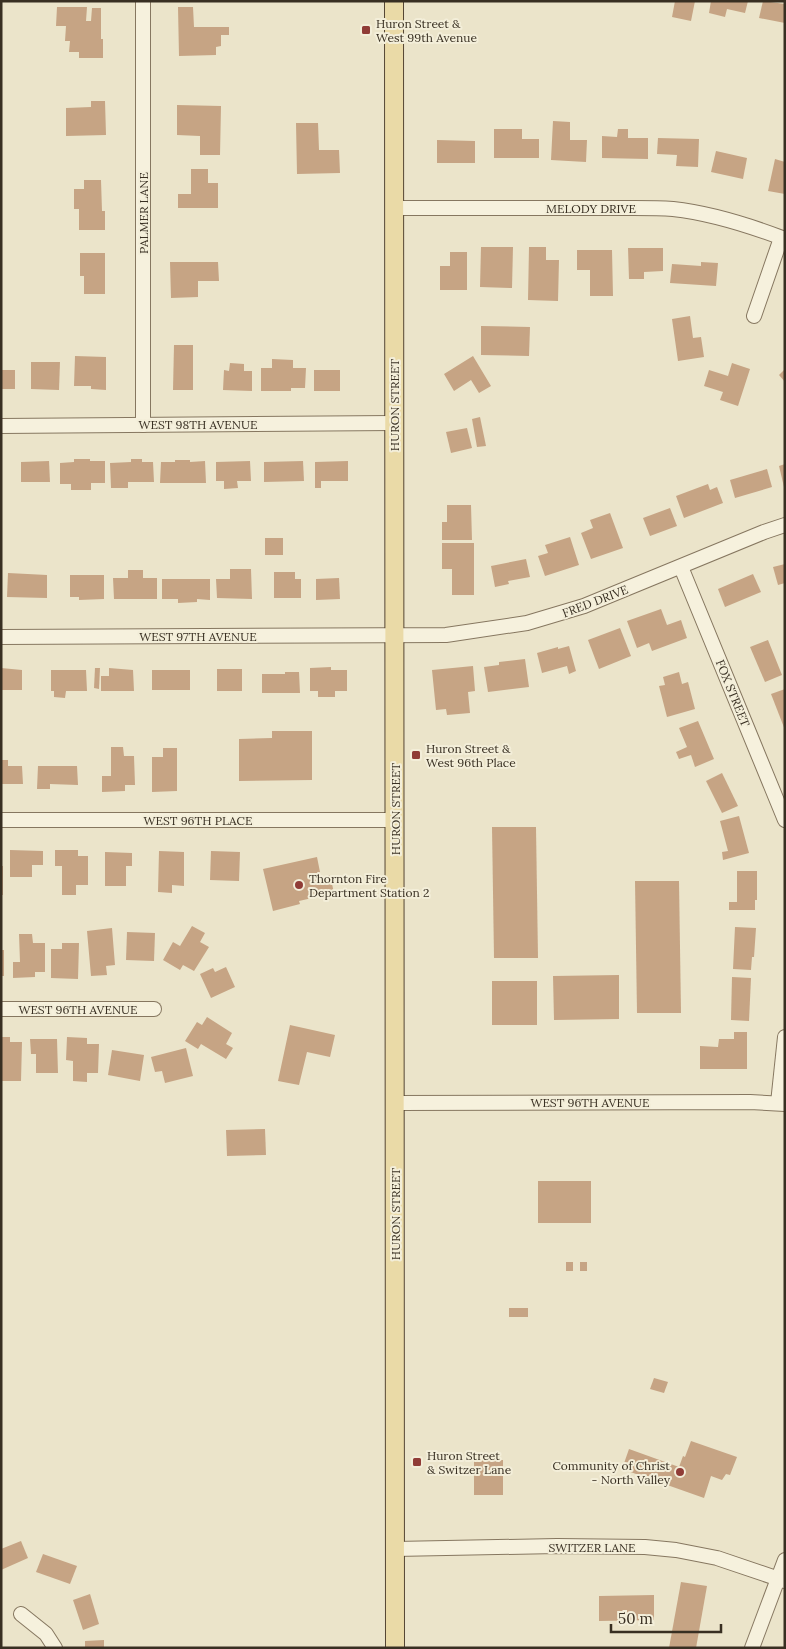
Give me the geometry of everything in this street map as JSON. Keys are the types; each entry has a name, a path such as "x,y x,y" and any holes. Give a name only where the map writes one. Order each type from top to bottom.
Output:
{"main road":[{"name":"HURON STREET","path":"394,1 395,1648"}],"street":[{"name":"PALMER LANE","path":"143,1 143,425"},
{"name":"MELODY DRIVE","path":"394,208 672,209 738,224 783,238"},
{"path":"754,316 783,238"},
{"name":"WEST 98TH AVENUE","path":"1,426 394,423"},
{"name":"FRED DRIVE","path":"394,635 446,635 528,623 584,606 785,525"},
{"name":"FOX STREET","path":"681,567 785,820"},
{"name":"WEST 97TH AVENUE","path":"1,636 394,635"},
{"name":"WEST 96TH PLACE","path":"1,820 395,820"},
{"name":"WEST 96TH AVENUE","path":"1,1009 154,1009"},
{"path":"781,1103 785,1037"},
{"name":"WEST 96TH AVENUE","path":"395,1103 781,1103"},
{"name":"SWITZER LANE","path":"395,1549 557,1546 645,1547 676,1550 717,1558 781,1580"},
{"path":"752,1648 781,1580 785,1560"},
{"path":"22,1614 46,1634 55,1648"}],"building":[{"path":"675,1 695,1 691,21 672,17"},
{"path":"711,1 748,1 745,13 727,9 725,17 709,13"},
{"path":"763,1 785,4 785,23 759,18"},
{"path":"57,7 87,7 86,21 91,21 92,8 101,8 103,58 79,58 79,52 69,52 70,41 65,41 66,26 56,26"},
{"path":"178,7 193,7 194,27 229,27 229,35 221,35 221,46 216,47 216,55 179,56"},
{"path":"91,101 105,101 106,135 66,136 66,108 91,107"},
{"path":"177,105 221,106 220,155 200,155 200,136 177,135"},
{"path":"553,121 570,122 570,140 587,140 586,162 551,160"},
{"path":"296,123 318,123 319,150 339,150 340,173 297,174"},
{"path":"494,129 522,129 522,139 539,139 539,158 494,158"},
{"path":"618,129 628,129 628,138 648,138 648,159 602,158 602,136 617,137"},
{"path":"658,138 699,139 698,167 676,166 677,155 657,154"},
{"path":"437,140 475,141 475,163 437,163"},
{"path":"716,151 747,158 743,179 711,172"},
{"path":"775,159 785,162 785,194 768,191"},
{"path":"191,169 208,169 208,183 218,183 218,208 178,208 178,194 191,194"},
{"path":"84,180 101,180 102,211 105,211 105,230 79,230 79,209 74,209 74,189 84,189"},
{"path":"481,247 513,247 512,288 480,287"},
{"path":"529,247 546,247 546,260 559,260 558,301 528,300"},
{"path":"628,248 663,248 663,271 644,272 644,279 629,279"},
{"path":"577,250 612,250 613,296 590,296 590,270 577,270"},
{"path":"450,252 467,252 467,290 440,290 440,266 450,266"},
{"path":"80,253 105,253 105,294 84,294 84,276 80,276"},
{"path":"170,262 218,262 219,281 198,281 198,297 171,298"},
{"path":"701,262 718,263 716,286 670,283 672,264 701,266"},
{"path":"690,316 693,338 701,337 704,357 678,361 672,319"},
{"path":"481,326 530,327 529,356 481,355"},
{"path":"174,345 193,345 193,390 173,390"},
{"path":"75,356 106,357 106,390 91,389 91,386 74,386"},
{"path":"473,356 491,386 479,393 471,380 454,391 444,374"},
{"path":"272,359 293,360 293,368 306,368 305,388 291,388 291,391 261,391 261,368 272,368"},
{"path":"31,362 60,362 59,390 31,389"},
{"path":"230,363 244,364 244,371 252,371 252,391 223,390 224,370 229,371"},
{"path":"732,363 750,369 738,406 720,400 723,392 704,386 709,370 728,376"},
{"path":"785,369 785,382 779,375"},
{"path":"1,370 15,370 15,389 1,389"},
{"path":"314,370 340,370 340,391 314,391"},
{"path":"480,417 486,446 477,447 472,419"},
{"path":"467,428 472,448 451,453 446,432"},
{"path":"74,459 105,461 105,483 91,483 91,490 71,490 71,484 60,484 60,463 74,462"},
{"path":"131,459 153,462 154,482 128,482 128,488 111,488 110,463 131,462"},
{"path":"175,460 205,461 206,483 160,483 161,462 175,462"},
{"path":"49,461 50,482 21,482 21,462"},
{"path":"250,461 251,481 237,481 238,488 224,489 224,481 216,481 216,462"},
{"path":"303,461 304,481 264,482 264,462"},
{"path":"348,461 348,481 321,481 321,488 315,488 315,462"},
{"path":"785,464 785,487 784,487 779,466"},
{"path":"767,469 772,487 735,498 730,480"},
{"path":"708,484 710,490 717,487 723,503 684,518 676,496"},
{"path":"447,505 471,505 472,540 442,540 442,522 447,522"},
{"path":"670,508 677,526 650,536 643,518"},
{"path":"610,513 623,548 591,559 581,533 593,528 590,520"},
{"path":"570,537 579,565 545,576 538,556 548,553 545,545"},
{"path":"265,538 283,538 283,555 265,555"},
{"path":"442,543 474,543 474,595 452,595 452,569 442,569"},
{"path":"526,559 530,577 508,581 509,584 495,587 491,566"},
{"path":"785,564 785,583 778,585 773,567"},
{"path":"230,569 251,569 252,599 217,598 216,579 230,579"},
{"path":"128,570 143,570 143,578 157,578 157,599 114,599 113,578 128,578"},
{"path":"274,572 295,572 295,579 301,579 301,598 274,598"},
{"path":"8,573 47,575 47,598 7,597"},
{"path":"753,574 761,592 725,607 718,589"},
{"path":"70,575 104,575 104,599 79,600 79,597 70,597"},
{"path":"339,578 340,599 316,600 316,579"},
{"path":"162,579 210,579 210,600 197,599 197,602 178,603 178,599 162,599"},
{"path":"661,609 667,625 681,620 687,638 652,651 649,643 637,648 627,621"},
{"path":"620,628 631,656 599,669 588,640"},
{"path":"768,640 782,675 765,682 750,647"},
{"path":"569,646 576,671 569,674 567,666 542,673 537,653"},
{"path":"525,659 529,687 488,692 484,667 499,665 499,662"},
{"path":"473,666 475,691 468,692 470,713 447,715 446,709 436,710 432,670"},
{"path":"331,667 331,670 347,670 347,691 335,691 335,697 318,697 318,691 310,691 310,668"},
{"path":"1,668 22,670 22,690 1,690"},
{"path":"95,668 100,668 99,689 94,688"},
{"path":"109,668 133,670 134,691 101,691 101,676 109,676"},
{"path":"217,669 242,669 242,691 217,691"},
{"path":"51,670 86,670 87,691 66,691 65,698 54,697 54,691 51,691"},
{"path":"152,670 190,670 190,690 152,690"},
{"path":"285,672 299,672 300,693 262,693 262,674 285,674"},
{"path":"679,672 682,684 688,682 695,709 667,717 659,686 665,685 663,677"},
{"path":"785,689 785,730 771,694"},
{"path":"698,721 714,759 695,767 691,755 679,759 676,752 687,747 679,728"},
{"path":"272,731 312,731 312,780 239,781 239,739 272,738"},
{"path":"111,747 123,747 124,756 134,756 135,785 125,785 125,791 102,792 102,776 111,776"},
{"path":"163,748 177,748 177,791 152,792 152,757 163,757"},
{"path":"1,760 8,760 8,766 22,766 23,784 1,784"},
{"path":"38,766 77,766 78,785 50,784 50,789 37,789"},
{"path":"722,773 738,806 722,813 706,781"},
{"path":"739,816 749,853 723,860 722,852 728,851 720,821"},
{"path":"492,827 536,827 538,958 494,958"},
{"path":"10,850 43,851 43,865 32,865 32,877 10,877"},
{"path":"55,850 78,850 78,856 88,856 88,885 76,885 76,895 62,895 62,866 55,866"},
{"path":"159,851 184,852 184,886 172,885 172,893 158,892"},
{"path":"211,851 240,852 239,881 210,880"},
{"path":"105,852 132,853 132,866 126,866 126,886 105,886"},
{"name":"Thornton Fire Department Station 2","path":"317,857 321,877 330,875 334,893 299,901 300,904 273,911 263,869"},
{"path":"1,866 3,866 3,895 1,895"},
{"path":"737,871 757,871 755,910 729,910 729,902 737,902"},
{"path":"635,881 679,881 681,1013 637,1013"},
{"path":"192,926 205,933 200,942 209,947 194,971 183,965 180,970 163,960 173,942 180,946"},
{"path":"735,927 756,928 751,970 733,969"},
{"path":"112,928 115,965 106,966 107,975 91,976 87,931"},
{"path":"127,932 155,933 154,961 126,960"},
{"path":"19,934 32,934 33,943 45,943 45,972 35,972 35,977 13,978 13,962 20,962"},
{"path":"62,943 79,943 78,979 51,978 51,949 62,949"},
{"path":"1,950 4,950 4,976 1,976"},
{"path":"226,967 235,987 211,998 200,974 213,968 215,972"},
{"path":"619,975 619,1019 554,1020 553,976"},
{"path":"732,977 751,978 749,1021 731,1020"},
{"path":"492,981 537,981 537,1025 492,1025"},
{"path":"207,1017 232,1033 226,1044 233,1048 226,1059 201,1044 198,1049 185,1041 197,1022 202,1025"},
{"path":"290,1025 335,1035 330,1057 307,1052 299,1085 278,1081"},
{"path":"734,1032 747,1032 747,1069 700,1069 700,1046 718,1047 719,1039 734,1039"},
{"path":"1,1037 10,1037 10,1042 22,1042 21,1081 1,1081"},
{"path":"67,1037 87,1038 87,1044 99,1044 98,1073 87,1073 87,1082 73,1081 73,1061 66,1060"},
{"path":"30,1039 57,1039 58,1073 36,1073 36,1054 31,1054"},
{"path":"186,1048 193,1076 165,1083 162,1071 155,1072 151,1057"},
{"path":"112,1050 144,1055 140,1081 108,1075"},
{"path":"265,1129 266,1155 227,1156 226,1130"},
{"path":"538,1181 591,1181 591,1223 538,1223"},
{"path":"566,1262 573,1262 573,1271 566,1271"},
{"path":"580,1262 587,1262 587,1271 580,1271"},
{"path":"509,1308 528,1308 528,1317 509,1317"},
{"path":"654,1378 668,1382 664,1393 650,1389"},
{"name":"Community of Christ - North Valley","path":"691,1441 737,1457 730,1475 726,1474 722,1480 711,1476 704,1498 622,1469 629,1449 679,1467"},
{"path":"474,1460 503,1460 503,1495 474,1495"},
{"path":"21,1541 28,1558 1,1570 1,1549"},
{"path":"43,1554 77,1566 70,1584 36,1572"},
{"path":"681,1582 707,1586 696,1648 669,1648"},
{"path":"90,1594 99,1624 83,1630 73,1600"},
{"path":"654,1595 654,1620 599,1621 599,1596"},
{"path":"104,1640 104,1648 85,1648 85,1641"}],"place":[{"name":"Huron Street & West 99th Avenue","path":"366,30"},
{"name":"Huron Street & West 96th Place","path":"416,755"},
{"name":"Thornton Fire Department Station 2","path":"299,885"},
{"name":"Huron Street & Switzer Lane","path":"417,1462"},
{"name":"Community of Christ - North Valley","path":"680,1472"}]}
